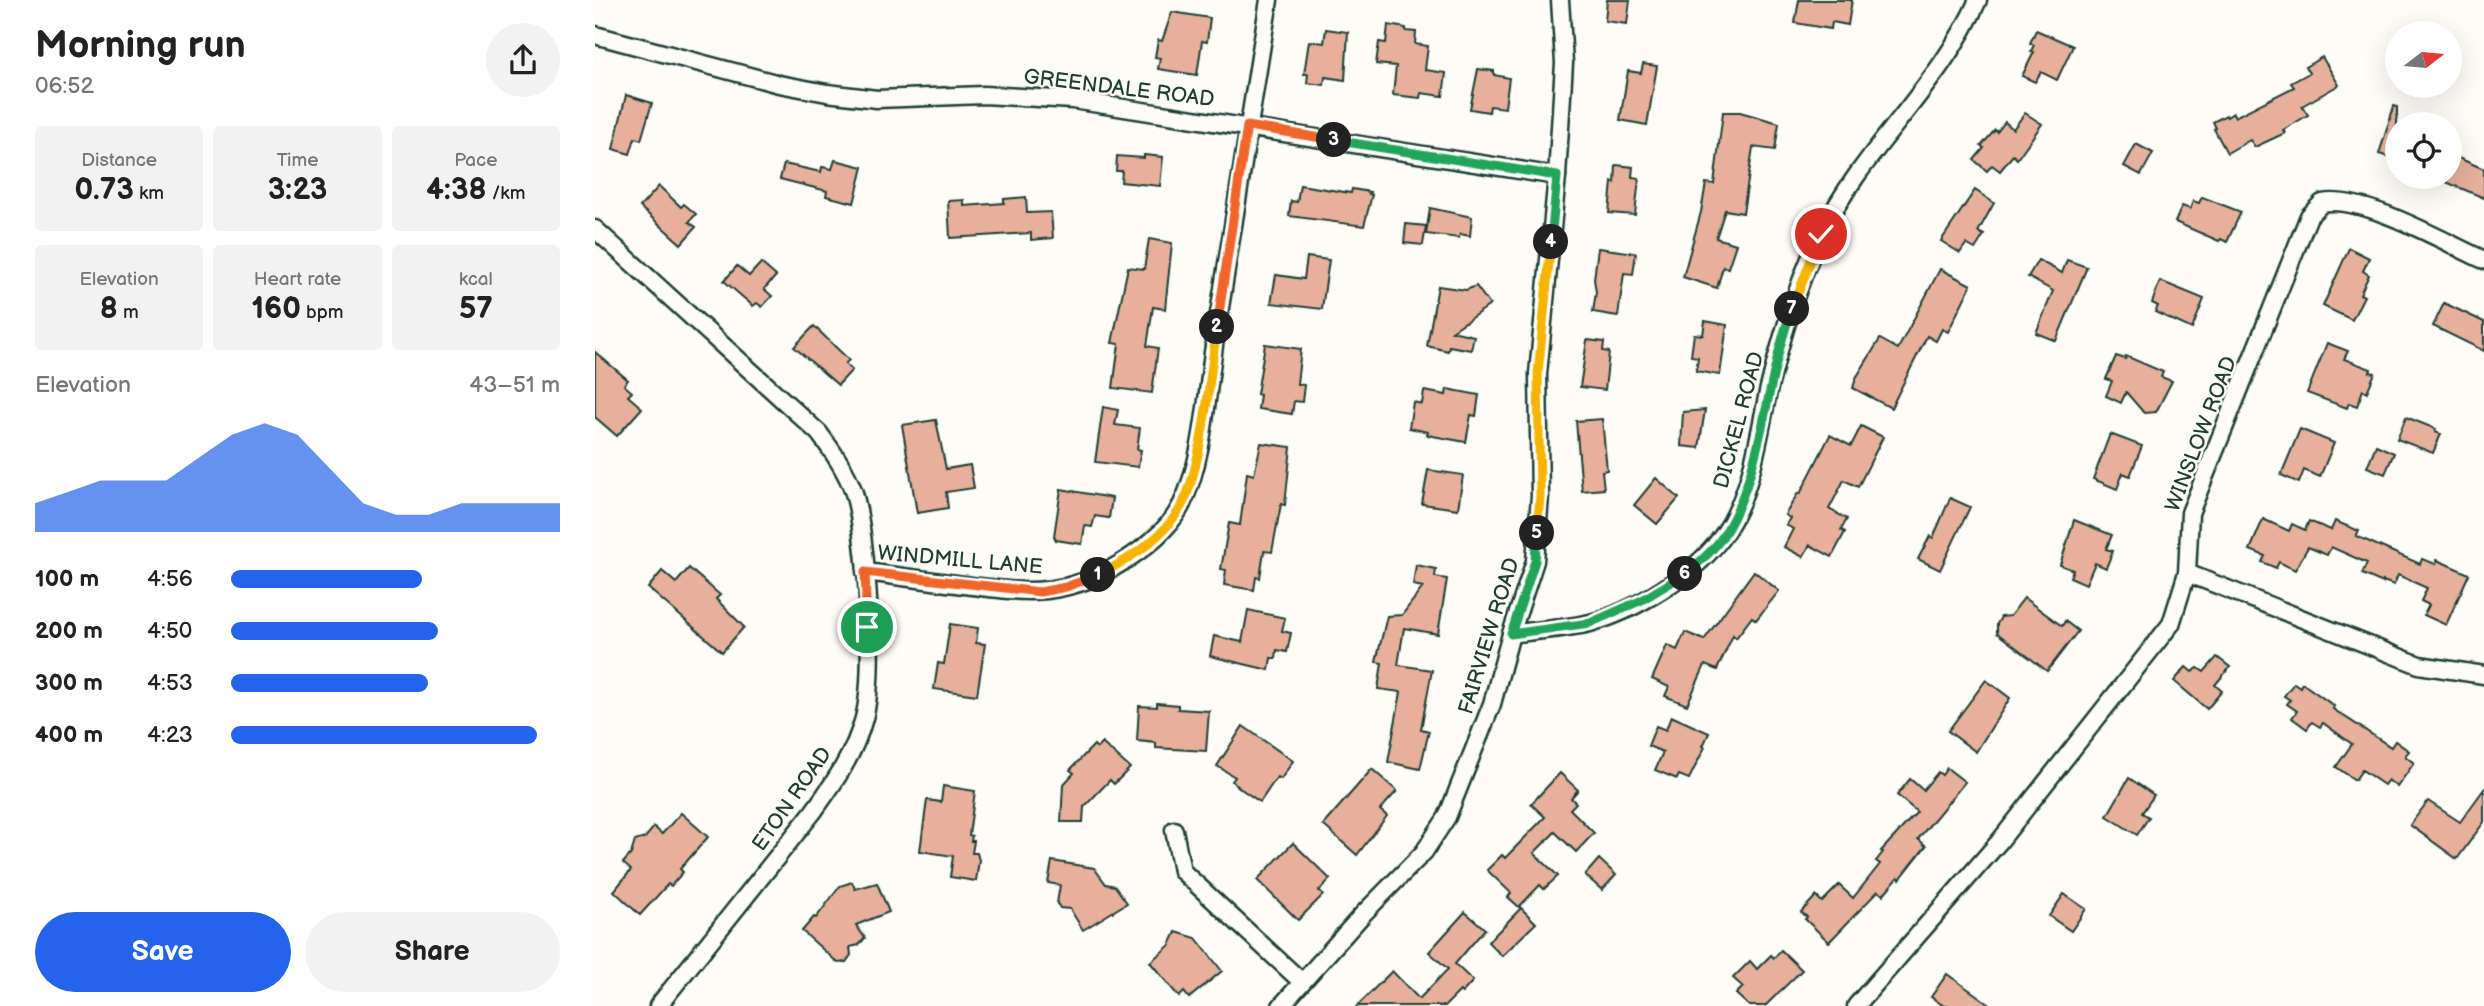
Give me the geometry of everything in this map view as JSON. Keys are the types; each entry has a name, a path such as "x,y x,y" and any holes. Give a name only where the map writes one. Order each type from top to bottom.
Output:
{"street":[{"name":"WINDMILL LANE","path":"865,572 1040,592 1091,579 1123,563 1167,524 1181,507 1198,450 1269,0"},
{"name":"FAIRVIEW ROAD","path":"1281,1006 1363,914 1424,852 1447,817 1492,704 1535,561 1540,496 1538,374 1557,176 1564,63 1560,0"},
{"name":"DICKEL ROAD","path":"1511,634 1590,623 1642,600 1681,577 1708,555 1723,537 1742,494 1788,318 1821,234 1870,156 1934,74 1978,0"},
{"name":"GREENDALE ROAD","path":"595,35 779,84 827,93 877,99 984,95 1073,100 1557,176"},
{"name":"WINSLOW ROAD","path":"1866,1003 1999,842 2154,649 2171,624 2187,573 2190,513 2309,216 2322,203 2346,202 2368,208 2484,260"},
{"name":"ETON ROAD","path":"595,229 605,241 819,433 832,450 854,494 865,572 869,684 865,717 857,740 836,780 813,812 658,1006"},
{"path":"2187,573 2419,665 2484,675"},
{"path":"1174,830 1182,871 1302,982"}],"building":[{"path":"1607,0 1630,0 1627,24 1605,21"},
{"path":"1799,0 1852,0 1848,25 1832,22 1831,29 1795,23"},
{"path":"1172,12 1210,18 1207,42 1202,41 1197,75 1158,69 1160,58 1155,57 1158,40 1162,41"},
{"path":"1388,25 1416,32 1415,44 1428,46 1425,70 1446,73 1443,96 1421,93 1420,98 1393,95 1396,66 1376,64 1379,42 1386,43"},
{"path":"1326,29 1348,32 1345,80 1325,77 1324,85 1307,83 1308,74 1304,74 1309,41 1324,43"},
{"path":"2036,30 2073,46 2057,80 2041,72 2035,82 2022,76 2034,52 2031,51 2034,45 2030,43"},
{"path":"2322,57 2339,85 2302,106 2308,115 2283,130 2285,133 2255,147 2250,140 2227,153 2213,122 2233,113 2235,117 2294,87 2291,83 2309,73 2305,67"},
{"path":"1643,64 1657,66 1647,125 1620,120 1628,71 1641,73"},
{"path":"1478,69 1494,71 1494,75 1509,78 1505,108 1490,106 1489,112 1470,109"},
{"path":"626,95 652,103 641,140 635,138 630,154 613,149"},
{"path":"1723,112 1740,112 1779,123 1775,150 1753,147 1743,213 1725,210 1716,238 1736,244 1728,268 1723,267 1717,288 1683,277 1706,183 1714,184"},
{"path":"2025,113 2042,124 2017,159 2013,155 2000,171 1992,165 1987,171 1974,160 1984,148 1981,146 1995,130 1997,132 2005,122 2013,129"},
{"path":"2385,135 2385,156 2379,154"},
{"path":"2136,144 2153,153 2141,175 2124,166"},
{"path":"1144,155 1163,157 1160,186 1121,182 1122,171 1116,171 1117,156 1144,158"},
{"path":"835,160 863,167 854,203 826,196 827,191 780,179 784,164 821,172 822,167 832,169"},
{"path":"2462,160 2484,169 2484,198 2462,189"},
{"path":"1616,165 1633,167 1632,177 1639,178 1635,215 1609,213"},
{"path":"1300,185 1351,193 1352,189 1370,192 1372,195 1364,226 1289,216 1291,201 1297,202"},
{"path":"659,186 681,207 684,204 696,214 689,222 696,227 681,244 640,207"},
{"path":"1975,190 1994,203 1978,232 1984,235 1975,249 1966,244 1960,253 1941,241"},
{"path":"1026,197 1027,213 1051,212 1053,238 1031,240 1031,233 950,238 948,201 964,200 964,206 1004,203 1004,199"},
{"path":"2202,197 2241,212 2227,242 2175,222 2182,206 2190,209 2193,201 2199,203"},
{"path":"1430,208 1472,217 1470,236 1460,234 1459,238 1426,234"},
{"path":"1406,224 1426,226 1423,245 1404,243"},
{"path":"1149,239 1172,243 1165,309 1153,307 1147,346 1158,348 1152,393 1113,388 1119,344 1112,343 1128,267 1144,269"},
{"path":"1598,248 1636,253 1633,274 1624,273 1618,316 1593,312"},
{"path":"2349,248 2369,258 2363,271 2369,275 2360,294 2364,296 2352,320 2323,306"},
{"path":"1307,257 1329,260 1322,309 1271,303 1276,275 1304,279"},
{"path":"2038,260 2062,273 2067,260 2087,267 2056,341 2036,333 2053,291 2028,277"},
{"path":"761,263 776,276 764,289 772,296 762,307 757,303 753,306 724,281 737,266 749,276"},
{"path":"1940,269 1971,285 1948,332 1942,329 1936,341 1927,336 1891,408 1853,388 1856,378 1880,339 1898,349"},
{"path":"2160,281 2204,299 2192,329 2155,312 2158,306 2152,303"},
{"path":"1438,286 1466,290 1476,286 1490,305 1452,331 1474,336 1471,350 1449,346 1448,351 1427,346"},
{"path":"2444,303 2484,322 2484,351 2433,326"},
{"path":"1705,321 1727,325 1720,375 1696,371 1698,357 1691,356 1694,334 1703,335"},
{"path":"814,326 849,360 845,364 852,370 838,385 794,347"},
{"path":"1587,340 1604,342 1603,351 1609,352 1605,390 1580,387"},
{"path":"2327,343 2348,351 2344,359 2375,373 2367,392 2363,390 2357,406 2349,403 2347,408 2307,393"},
{"path":"1265,344 1301,349 1297,384 1304,385 1302,402 1294,401 1292,414 1258,409 1260,395 1257,394"},
{"path":"595,352 628,380 624,385 632,392 628,396 642,408 617,436 595,417"},
{"path":"2116,356 2125,359 2126,356 2163,372 2161,377 2172,381 2156,412 2144,413 2126,392 2121,403 2106,396 2112,381 2106,379"},
{"path":"1447,389 1479,395 1476,416 1471,415 1466,442 1427,435 1428,432 1409,428 1413,402 1422,404 1424,391 1446,395"},
{"path":"1103,407 1118,410 1115,425 1140,428 1137,449 1141,450 1138,467 1095,462"},
{"path":"1705,410 1699,448 1681,446 1683,412"},
{"path":"2406,417 2436,429 2435,432 2441,434 2433,453 2397,439"},
{"path":"1602,419 1607,470 1602,471 1604,489 1582,491 1576,421"},
{"path":"936,420 946,469 970,465 974,488 946,492 948,508 917,513 902,425"},
{"path":"1861,426 1883,437 1858,487 1844,480 1829,509 1847,519 1841,530 1845,532 1832,557 1810,545 1803,557 1784,547 1793,529 1786,525 1790,518 1785,515 1798,493 1800,494 1830,435 1851,446"},
{"path":"2300,429 2334,443 2320,477 2304,470 2299,483 2281,475"},
{"path":"2110,434 2142,446 2130,476 2123,473 2117,489 2093,479"},
{"path":"1261,443 1291,447 1285,505 1281,504 1272,552 1264,551 1260,578 1256,577 1254,590 1224,585 1226,570 1221,569 1229,523 1240,525 1247,473 1254,475"},
{"path":"2376,445 2394,453 2385,474 2367,467"},
{"path":"1428,470 1463,475 1458,509 1422,504"},
{"path":"1656,478 1679,498 1657,524 1634,505"},
{"path":"1061,489 1112,498 1109,518 1095,516 1092,527 1085,526 1082,544 1056,540 1054,536"},
{"path":"1950,498 1970,507 1940,570 1918,559 1930,536 1933,538"},
{"path":"2263,519 2289,531 2292,524 2305,530 2309,521 2331,530 2335,521 2359,531 2356,536 2420,564 2422,559 2436,564 2437,560 2469,574 2446,625 2424,615 2429,605 2421,601 2427,588 2398,575 2394,585 2383,583 2362,574 2367,563 2331,547 2327,555 2308,547 2295,570 2279,562 2276,568 2262,562 2265,556 2250,550"},
{"path":"2074,520 2112,535 2106,549 2113,551 2106,568 2095,563 2086,584 2070,577 2073,570 2060,565"},
{"path":"1416,565 1436,569 1435,577 1447,579 1438,634 1404,628 1398,665 1432,670 1421,729 1429,731 1420,769 1388,762 1401,692 1378,689 1382,663 1376,662 1387,616 1402,615 1423,587 1413,585"},
{"path":"689,568 720,595 716,599 744,627 722,652 648,588 662,571 676,583"},
{"path":"1754,571 1779,591 1756,620 1752,617 1736,638 1733,635 1717,670 1705,665 1687,705 1665,696 1669,687 1652,679 1667,645 1677,650 1685,632 1704,640"},
{"path":"2024,598 2062,626 2065,621 2078,631 2047,671 1997,633 1997,624 2001,617 2010,616"},
{"path":"1248,610 1285,618 1282,631 1291,633 1287,652 1277,650 1276,658 1271,658 1269,670 1210,656 1214,636 1242,642"},
{"path":"950,624 978,628 976,643 985,644 977,695 934,689 938,663 944,664"},
{"path":"2217,657 2230,667 2215,685 2222,691 2207,709 2174,681 2186,667 2192,672 2198,668 2204,672"},
{"path":"1986,680 2010,698 1976,752 1948,731"},
{"path":"2294,683 2300,687 2302,683 2334,706 2333,709 2391,747 2395,741 2409,751 2405,756 2414,763 2397,787 2388,780 2384,785 2362,770 2355,780 2336,767 2352,744 2323,723 2320,727 2312,722 2307,729 2292,718 2297,711 2287,704 2290,700 2284,696"},
{"path":"1157,703 1178,705 1178,709 1209,711 1206,751 1156,748 1156,743 1137,741 1139,706 1157,707"},
{"path":"1671,716 1709,733 1689,779 1679,775 1677,779 1655,770 1663,752 1648,746 1656,726 1666,730"},
{"path":"1243,726 1293,761 1281,779 1277,777 1260,802 1232,781 1235,777 1217,766"},
{"path":"1102,743 1130,768 1114,784 1110,780 1084,807 1083,822 1061,822 1063,785 1074,773 1070,770 1094,745 1097,748"},
{"path":"1947,768 1965,782 1918,839 1926,846 1900,879 1898,877 1883,895 1878,891 1829,942 1801,912 1816,896 1822,902 1839,885 1853,898 1880,864 1876,861 1883,852 1881,851 1917,812 1897,795 1910,779 1923,790 1938,772 1942,775"},
{"path":"1372,769 1397,791 1380,810 1387,816 1357,855 1323,825"},
{"path":"1560,773 1578,790 1571,798 1576,803 1570,809 1594,833 1576,852 1555,832 1534,853 1558,876 1544,889 1540,885 1519,907 1508,897 1511,893 1487,870 1502,855 1505,858 1545,817 1531,804"},
{"path":"2129,778 2154,795 2142,813 2149,817 2137,835 2107,816"},
{"path":"943,786 975,791 969,835 972,836 971,841 974,841 972,853 977,853 979,860 976,881 950,877 953,856 920,851 927,800 941,802"},
{"path":"2484,789 2484,822 2457,859 2410,825 2428,801 2460,822"},
{"path":"681,813 708,837 680,869 683,872 671,886 668,884 640,915 614,891 631,870 623,863 631,854 635,841 645,838 654,827 662,834"},
{"path":"1293,843 1330,879 1319,891 1323,895 1298,920 1257,880"},
{"path":"1599,859 1616,875 1602,890 1585,875"},
{"path":"1052,861 1094,868 1106,884 1115,886 1127,903 1083,930 1070,909 1060,908 1057,903 1060,885 1048,883"},
{"path":"852,882 855,889 877,883 889,912 856,925 865,938 859,945 850,947 851,955 846,962 838,963 802,931 816,918 840,886"},
{"path":"2064,894 2086,909 2071,931 2049,916"},
{"path":"1521,908 1536,923 1502,956 1488,942"},
{"path":"1465,912 1485,929 1455,964 1473,981 1462,993 1460,991 1445,1006 1357,1006 1392,971 1419,999 1448,969 1429,952"},
{"path":"1176,932 1196,938 1222,971 1189,998 1184,992 1179,997 1150,962 1170,945"},
{"path":"1781,950 1802,970 1765,1006 1749,1006 1736,994 1743,987 1733,978 1750,961 1757,969 1771,955 1774,958"},
{"path":"1947,974 1992,1006 1944,1006 1931,997"}],"route":[{"path":"867,627 865,572 1008,590 1040,592 1066,587 1091,579 1123,563 1141,550 1181,507 1198,450 1247,126 1557,176 1538,374 1540,496 1535,561 1511,634 1590,623 1642,600 1673,583 1708,555 1723,537 1733,518 1751,464 1788,318 1821,234"}]}
